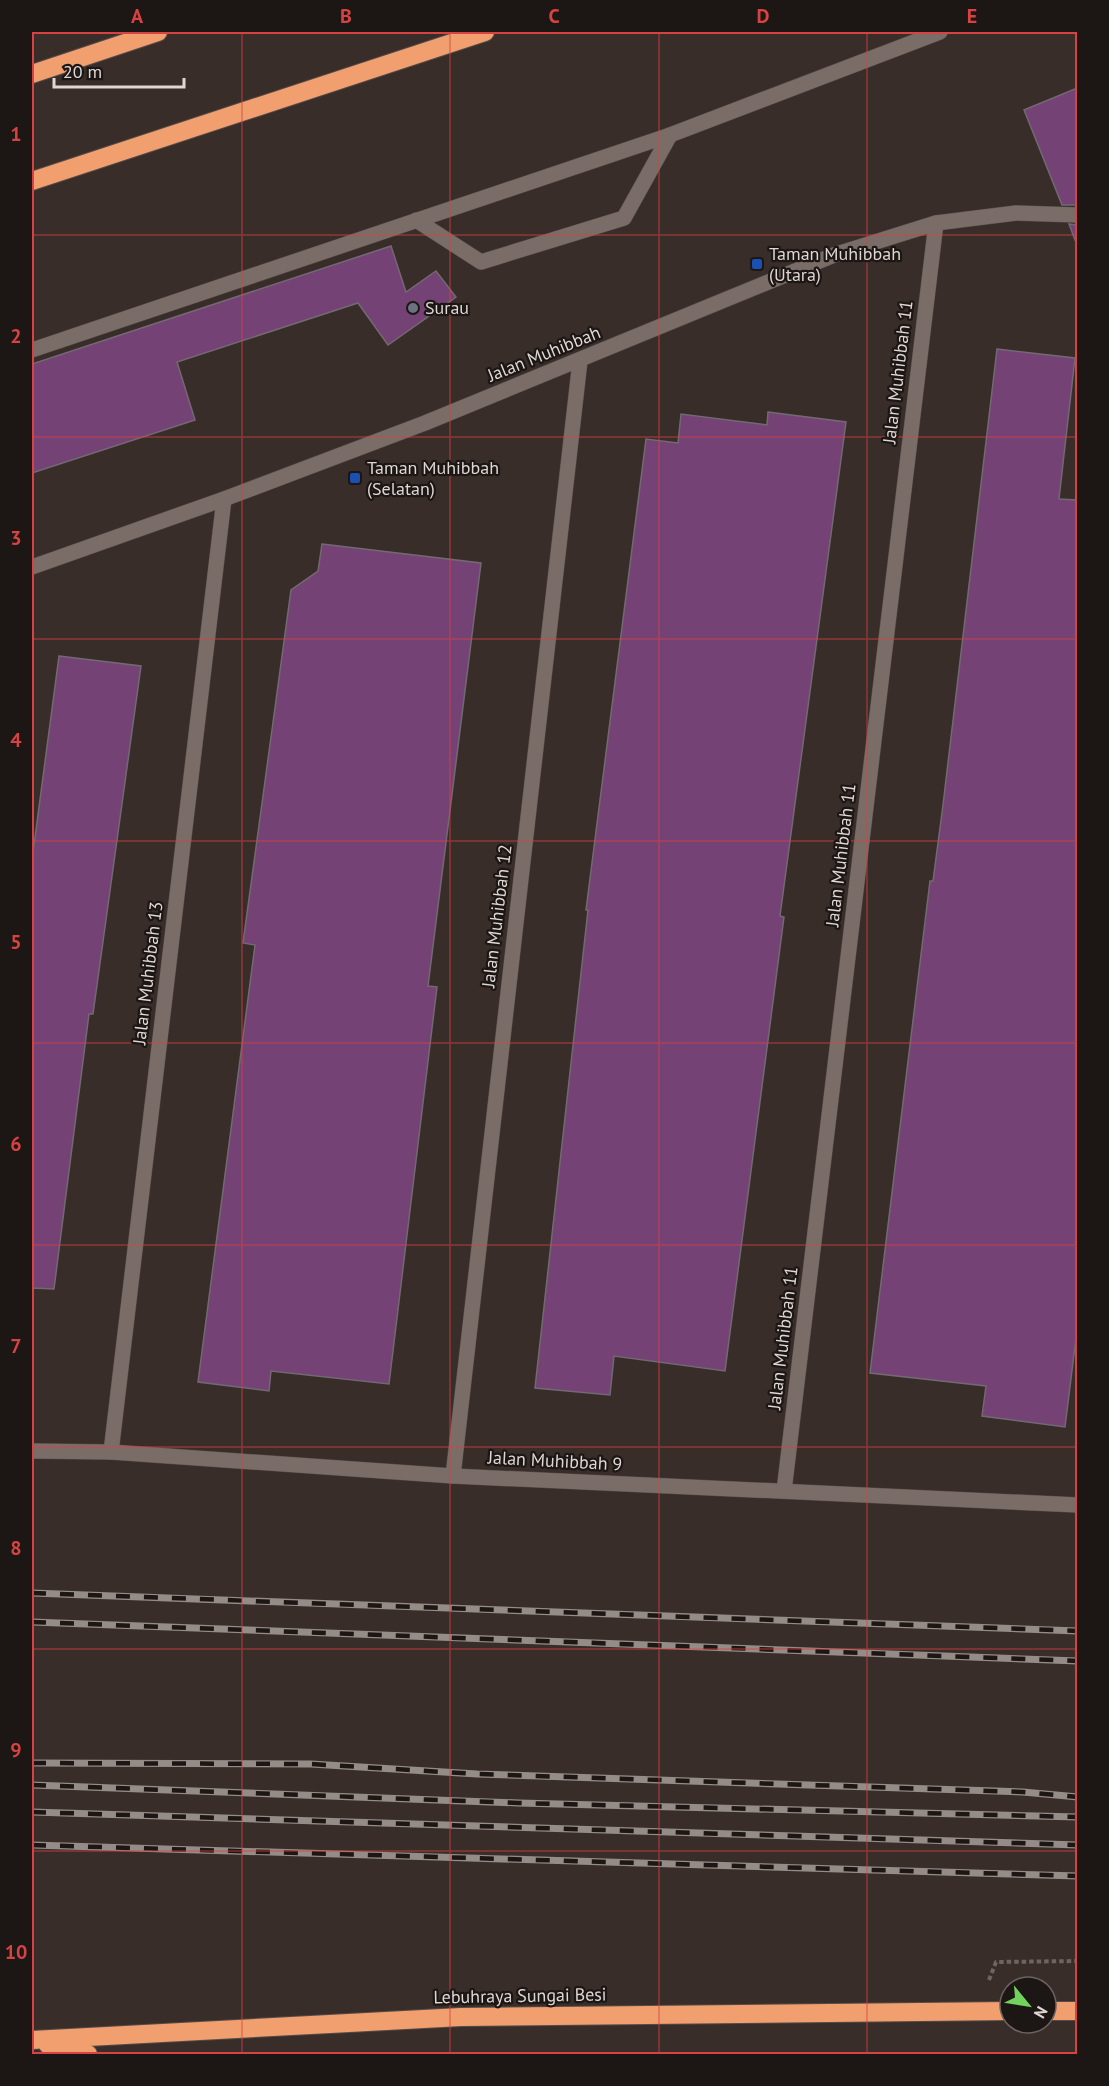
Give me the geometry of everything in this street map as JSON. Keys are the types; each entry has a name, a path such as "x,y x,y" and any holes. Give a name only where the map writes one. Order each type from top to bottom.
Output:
{"highway":[{"path":"32,74 158,32"},
{"path":"32,181 485,32"},
{"name":"Lebuhraya Sungai Besi","path":"32,2040 461,2017 998,2011"},
{"path":"1058,2011 1077,2011"},
{"path":"32,2040 88,2055"}],"street":[{"path":"32,350 670,135 940,32"},
{"path":"416,220 481,262 624,218 670,135"},
{"name":"Jalan Muhibbah","path":"32,567 224,499 580,361 834,255 936,223 1016,213 1077,215"},
{"name":"Jalan Muhibbah 11","path":"784,1491 936,223"},
{"name":"Jalan Muhibbah 12","path":"453,1476 580,361"},
{"name":"Jalan Muhibbah 13","path":"111,1452 224,499"},
{"name":"Jalan Muhibbah 9","path":"32,1451 111,1452 453,1476 1077,1505"}],"path":[{"path":"976,2011 996,1962 1077,1961"}],"building":[{"path":"1077,88 1077,205 1062,205 1024,110"},
{"path":"1069,224 1077,225 1077,239 1075,240"},
{"path":"391,246 406,292 436,271 456,297 388,345 358,303 177,362 195,420 32,473 32,364"},
{"path":"997,349 1075,358 1059,499 1077,500 1077,1330 1065,1427 982,1416 986,1386 870,1373 930,881 933,881 943,805"},
{"path":"768,412 846,422 780,916 784,917 725,1371 614,1356 610,1395 535,1388 588,910 586,910 646,439 678,443 681,414 767,425"},
{"path":"322,544 481,563 428,986 437,987 389,1384 271,1371 269,1391 198,1382 255,945 243,943 291,590 318,571"},
{"path":"59,656 141,666 93,1014 89,1014 54,1289 32,1288 32,860"}],"railway":[{"path":"32,1593 1078,1631"},
{"path":"32,1622 1078,1661"},
{"path":"32,1763 311,1764 477,1774 1023,1792 1078,1797"},
{"path":"32,1785 519,1803 1078,1817"},
{"path":"32,1812 1078,1845"},
{"path":"32,1845 1078,1876"}],"place":[{"name":"Taman Muhibbah (Utara)","path":"757,264"},
{"name":"Surau","path":"413,308"},
{"name":"Taman Muhibbah (Selatan)","path":"355,478"}]}
